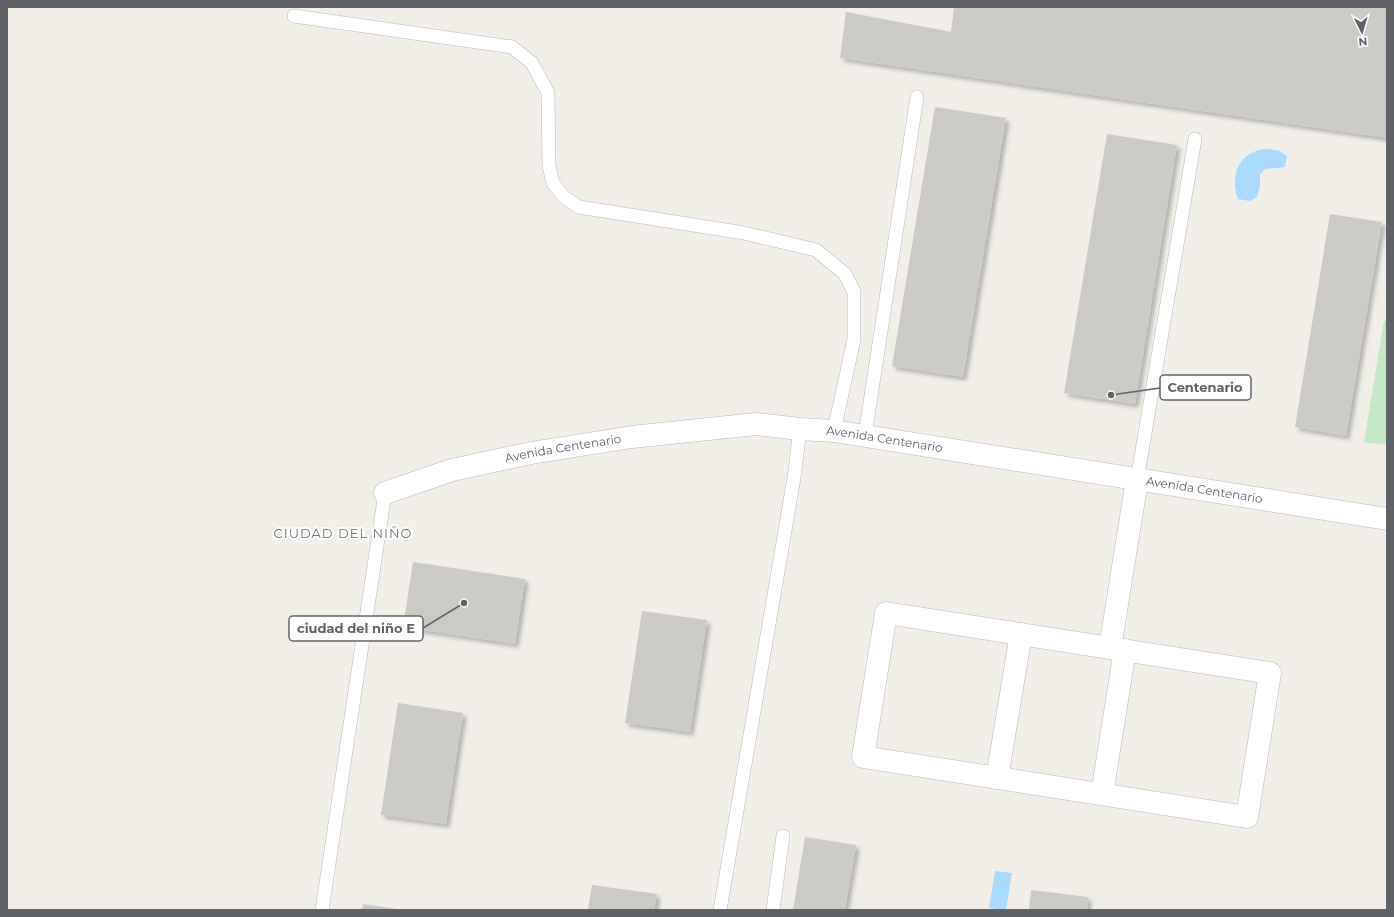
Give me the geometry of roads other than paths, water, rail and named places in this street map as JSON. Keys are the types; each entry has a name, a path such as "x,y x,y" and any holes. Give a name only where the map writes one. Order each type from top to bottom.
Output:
{"street":[{"name":"Avenida Centenario","path":"385,493 452,470 532,453 632,437 756,424 800,429 834,430 1137,480 1387,519"},
{"path":"1102,794 1137,480"},
{"path":"886,613 1117,649 1270,673 1247,816 863,757 886,613"},
{"path":"997,778 1021,634"}],"lane":[{"path":"294,16 512,47 532,64 548,93 549,166 553,182 564,197 579,207 744,233 816,250 845,274 854,292 854,339 834,430"},
{"path":"865,435 917,97"},
{"path":"1137,480 1195,139"},
{"path":"720,910 793,486 800,429"},
{"path":"322,910 385,493"},
{"path":"773,910 783,836"}],"water":[{"path":"1268,149 1280,151 1287,156 1285,167 1265,169 1260,174 1260,186 1257,197 1250,201 1238,199 1235,178 1239,165 1243,159 1249,155 1259,150"},
{"path":"995,871 1012,873 1006,910 989,908"}],"place":[{"name":"Centenario","path":"1111,395"},
{"name":"ciudad del niño E","path":"464,603"}],"district":[{"name":"CIUDAD DEL NIÑO","path":"343,533"}]}
